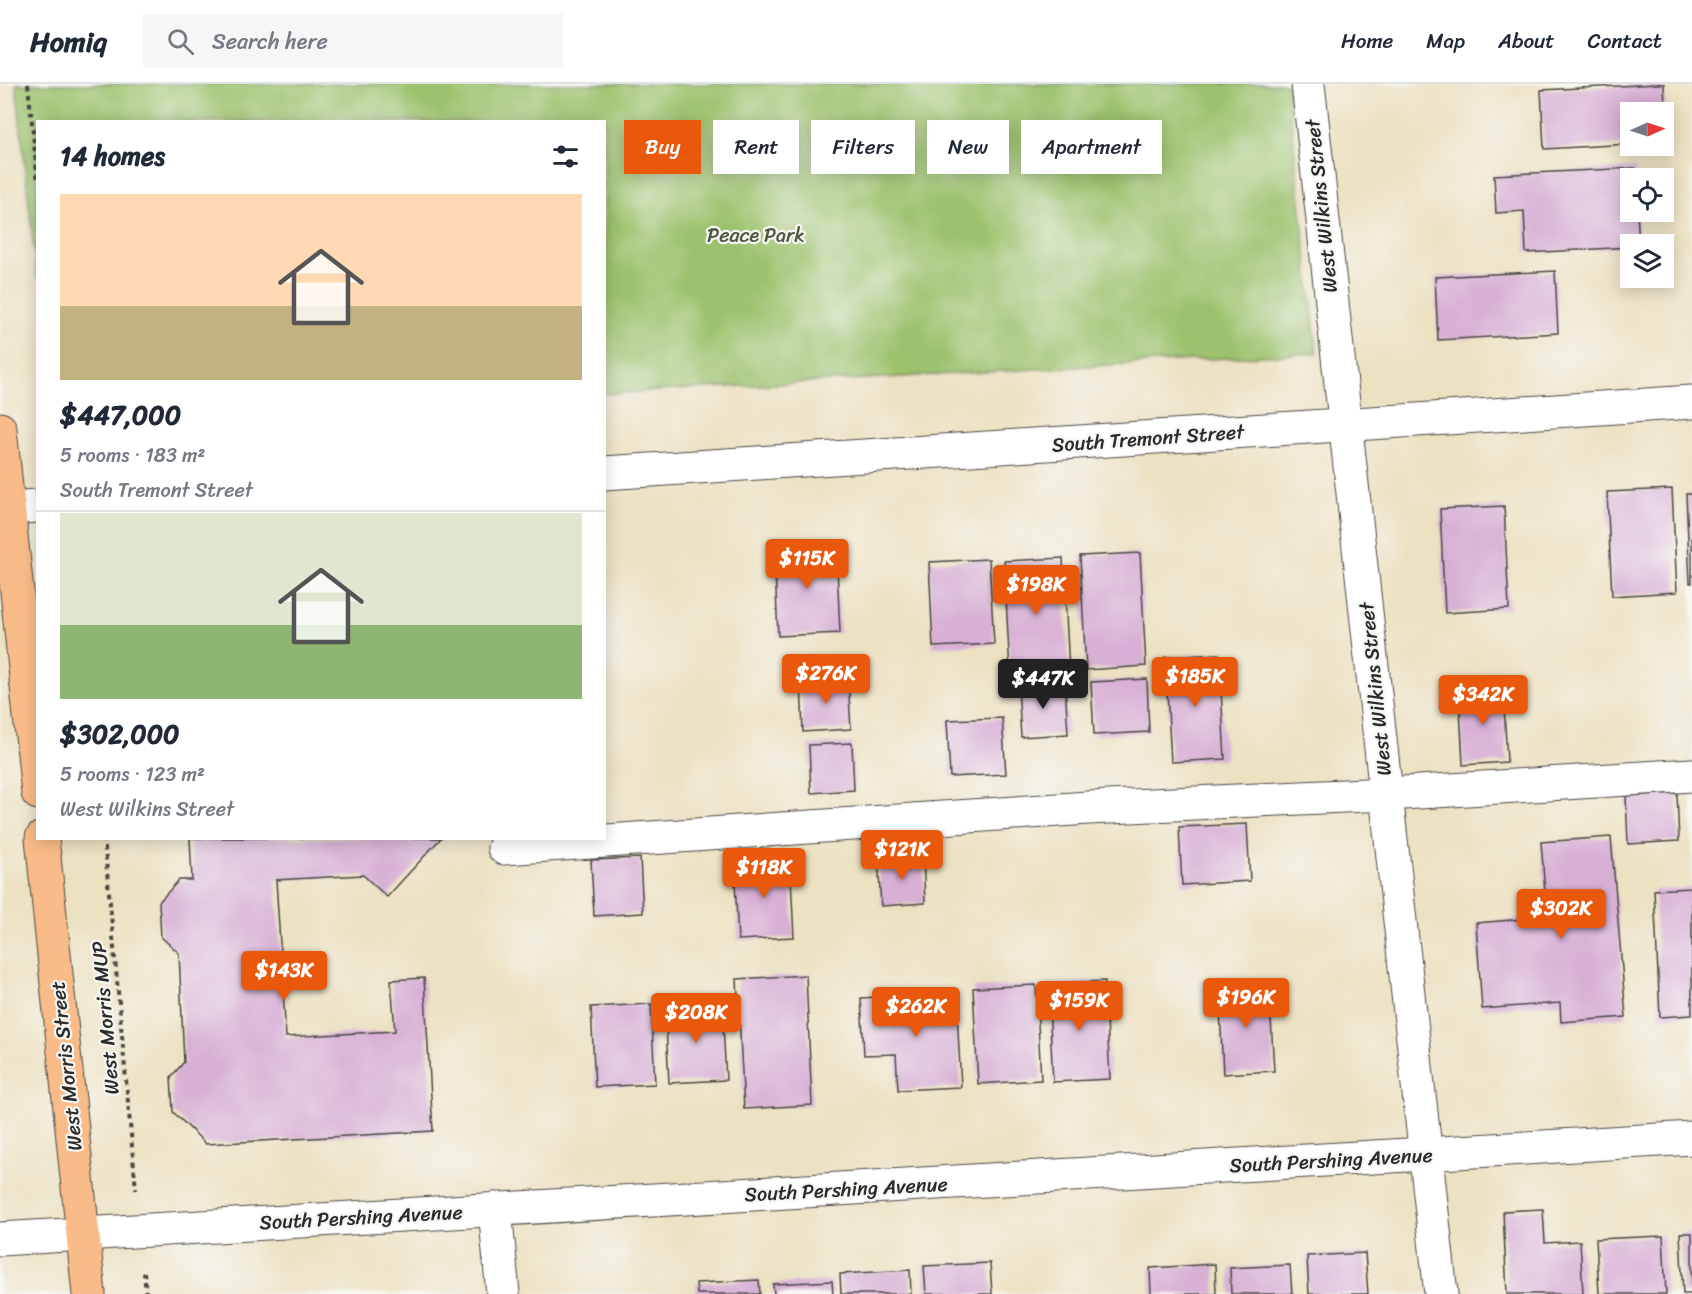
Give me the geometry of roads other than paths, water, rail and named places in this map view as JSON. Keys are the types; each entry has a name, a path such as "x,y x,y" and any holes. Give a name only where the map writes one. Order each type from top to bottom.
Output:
{"main road":[{"path":"0,429 23,507 36,755"},
{"name":"West Morris Street","path":"42,840 89,1294"}],"street":[{"name":"West Wilkins Street","path":"1308,84 1442,1294"},
{"name":"South Tremont Street","path":"606,473 1692,402"},
{"path":"504,848 1088,808 1387,794 1692,775"},
{"name":"South Pershing Avenue","path":"0,1239 1692,1138"},
{"path":"495,1209 503,1294"}],"park label":[{"name":"Peace Park","path":"756,235"}]}
